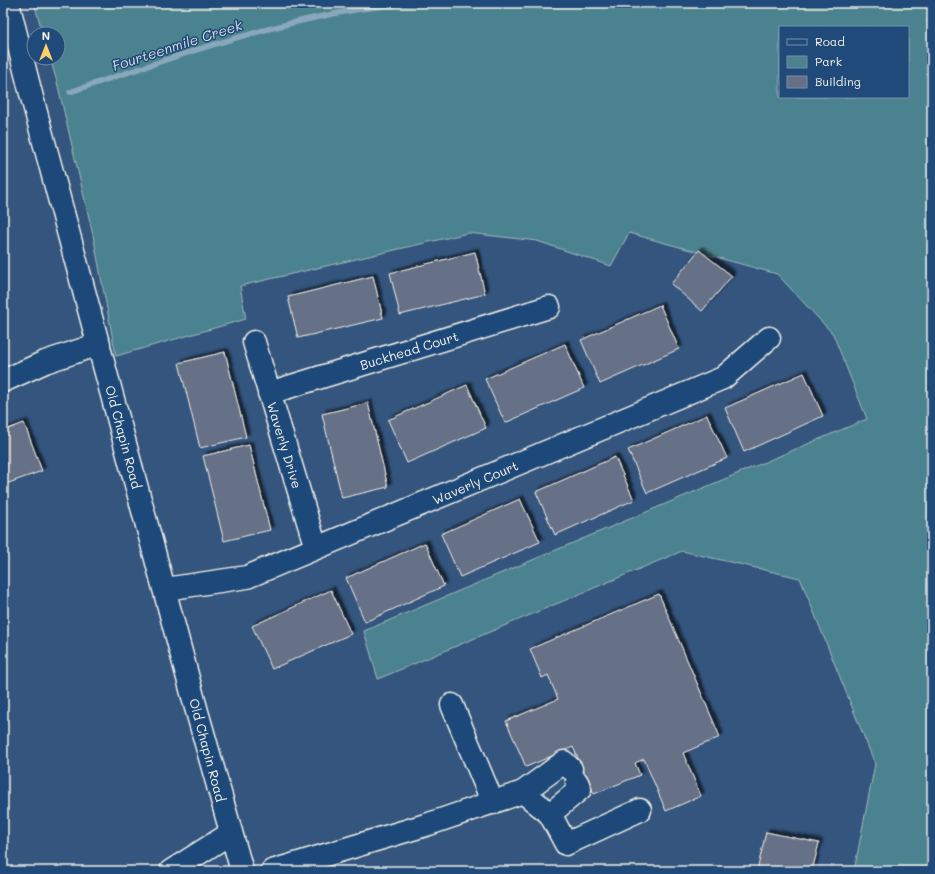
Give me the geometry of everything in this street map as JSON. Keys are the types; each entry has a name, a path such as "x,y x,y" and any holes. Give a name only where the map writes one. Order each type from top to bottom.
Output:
{"street":[{"name":"Old Chapin Road","path":"8,3 30,90 242,871"},
{"name":"Buckhead Court","path":"269,393 548,307"},
{"name":"Waverly Court","path":"165,589 248,577 722,378 769,338"},
{"name":"Waverly Drive","path":"254,342 316,548"},
{"path":"3,381 45,362 99,344"},
{"path":"452,705 493,803"},
{"path":"272,871 429,824 523,792 564,762 574,776 580,789 550,814"},
{"path":"523,792 550,814 566,844 640,810"},
{"path":"171,871 231,833"}],"green space":[{"path":"34,3 932,3 932,871 854,871 875,764 800,578 682,551 378,679 364,631 867,419 833,334 777,274 629,233 611,266 537,241 468,233 240,286 246,319 116,356 93,235 52,66 66,66 66,26 41,26"}],"building":[{"path":"699,250 732,276 702,311 671,284"},
{"path":"475,252 485,294 400,315 390,273"},
{"path":"373,276 383,318 298,338 288,297"},
{"path":"660,305 679,349 600,384 581,340"},
{"path":"565,344 584,388 505,423 485,379"},
{"path":"225,352 246,437 200,448 179,363"},
{"path":"804,373 823,416 744,452 725,408"},
{"path":"467,385 486,428 407,463 388,420"},
{"path":"368,403 388,487 342,498 322,414"},
{"path":"707,415 727,458 647,493 628,450"},
{"path":"24,423 42,471 3,485 3,431"},
{"path":"249,445 270,530 224,541 203,456"},
{"path":"615,457 634,500 555,535 536,492"},
{"path":"520,499 540,542 460,577 441,534"},
{"path":"425,543 444,586 365,622 346,578"},
{"path":"331,590 351,634 272,669 252,626"},
{"path":"659,594 720,737 683,753 701,796 666,811 644,759 635,763 640,775 594,794 587,778 568,786 563,773 581,765 573,747 526,767 506,721 558,699 548,675 542,678 530,649"},
{"path":"766,832 819,843 812,871 757,871"}],"waterway":[{"name":"Fourteenmile Creek","path":"70,92 252,33 326,15 409,3"},
{"path":"932,10 929,21 932,44"}]}
